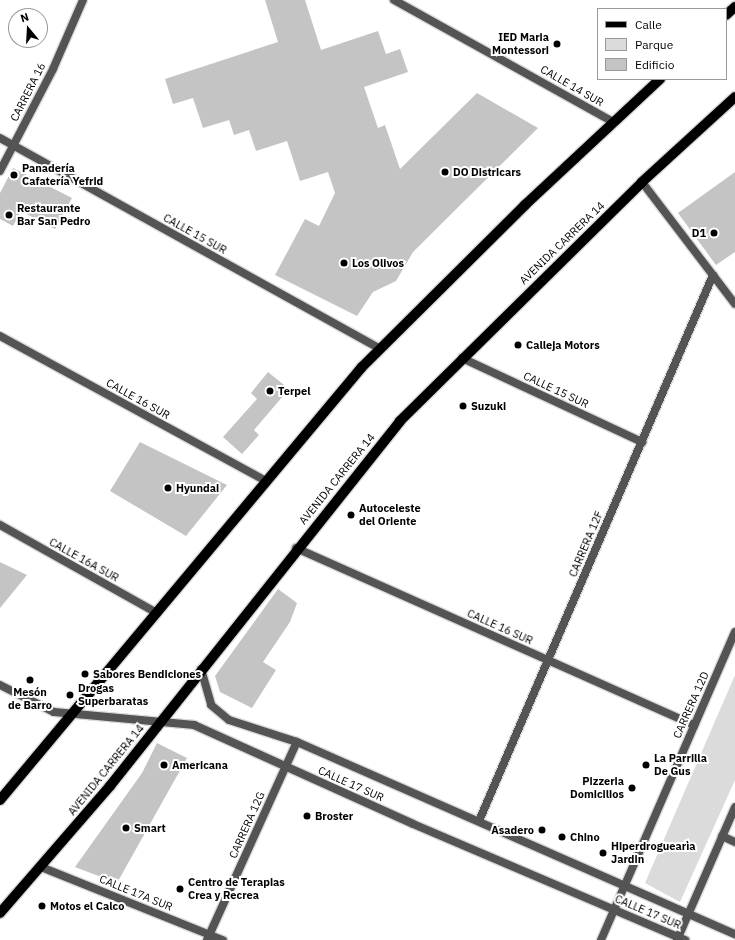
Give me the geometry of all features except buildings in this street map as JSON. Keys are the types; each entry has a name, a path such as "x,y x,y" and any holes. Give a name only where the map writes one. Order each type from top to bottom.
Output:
{"main road":[{"path":"727,14 735,7"},
{"path":"0,800 74,714 266,481 380,349 613,122 659,80"},
{"name":"AVENIDA CARRERA 14","path":"0,913 42,867 382,442 462,358 642,182 735,97"}],"street":[{"name":"CARRERA 16","path":"0,171 14,145 83,0"},
{"name":"CALLE 14 SUR","path":"394,0 613,122"},
{"name":"CALLE 15 SUR","path":"0,138 380,349"},
{"path":"642,182 735,304"},
{"name":"CARRERA 12F","path":"479,821 713,275"},
{"name":"CALLE 16 SUR","path":"0,336 266,481"},
{"name":"CALLE 15 SUR","path":"462,358 642,442"},
{"name":"CALLE 16A SUR","path":"0,526 157,614"},
{"name":"CALLE 16 SUR","path":"296,548 694,726"},
{"name":"CARRERA 12D","path":"601,940 735,632"},
{"name":"CALLE 17 SUR","path":"201,669 206,696 218,713 297,742 735,934"},
{"name":"CALLE 17 SUR","path":"0,685 46,710 74,714 161,720 194,725 680,939"},
{"name":"CARRERA 12G","path":"208,937 297,742"},
{"path":"680,939 689,913 735,807"},
{"path":"722,836 735,842"},
{"name":"CALLE 17A SUR","path":"42,867 208,937 223,940"}],"green space":[{"path":"735,675 735,780 680,902 645,883"}],"place":[{"name":"IED Maria Montessori","path":"557,44"},
{"name":"DO Districars","path":"445,172"},
{"name":"Panadería Cafatería Yefrid","path":"14,175"},
{"name":"Restaurante Bar San Pedro","path":"9,215"},
{"name":"D1","path":"714,233"},
{"name":"Los Olivos","path":"344,263"},
{"name":"Calleja Motors","path":"518,345"},
{"name":"Terpel","path":"270,391"},
{"name":"Suzuki","path":"463,406"},
{"name":"Hyundai","path":"168,488"},
{"name":"Autoceleste del Oriente","path":"351,515"},
{"name":"Sabores Bendiciones","path":"85,674"},
{"name":"Mesón de Barro","path":"30,680"},
{"name":"Drogas Superbaratas","path":"70,695"},
{"name":"Americana","path":"164,765"},
{"name":"La Parrilla De Gus","path":"646,765"},
{"name":"Pizzeria Domicilios","path":"632,788"},
{"name":"Broster","path":"307,816"},
{"name":"Smart","path":"126,828"},
{"name":"Asadero","path":"542,830"},
{"name":"Chino","path":"562,837"},
{"name":"Hiperdroguearìa Jardin","path":"603,853"},
{"name":"Centro de Terapias Crea y Recrea","path":"180,889"},
{"name":"Motos el Calco","path":"42,906"}]}
